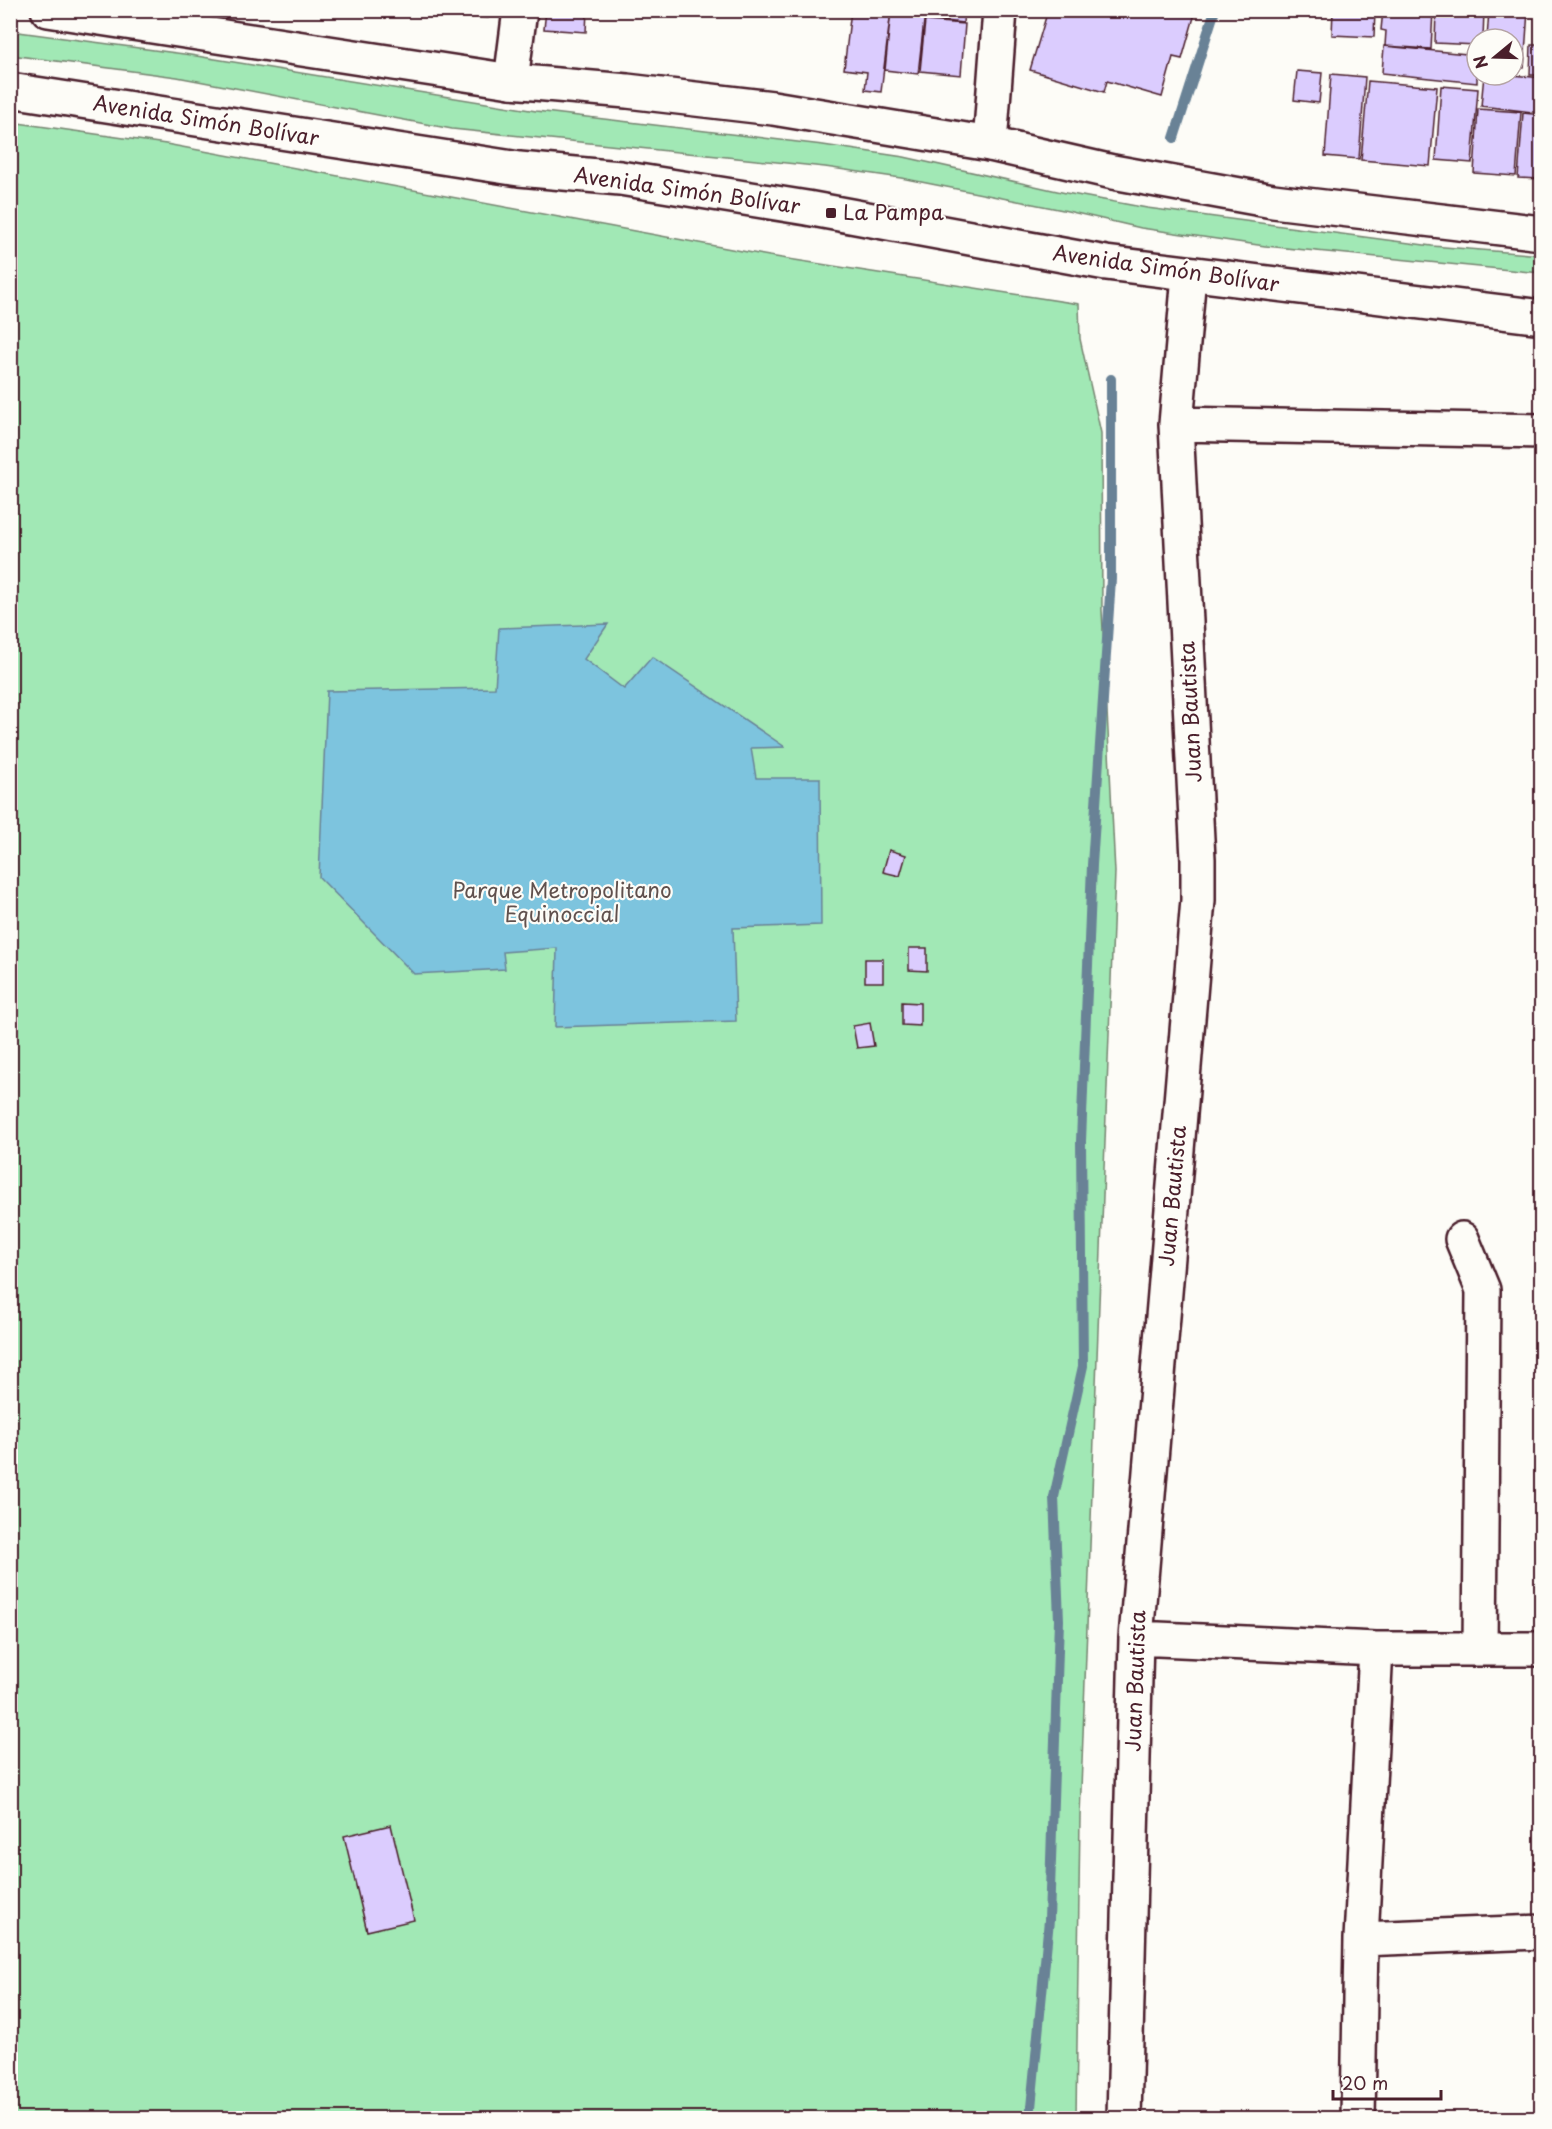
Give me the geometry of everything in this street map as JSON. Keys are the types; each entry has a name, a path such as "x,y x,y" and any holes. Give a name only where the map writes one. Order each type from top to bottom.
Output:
{"main road":[{"path":"48,10 511,81 627,91 773,108 990,144 1113,172 1273,201 1542,233"},
{"path":"511,81 520,10"},
{"path":"990,144 1000,10"},
{"name":"Avenida Simón Bolívar","path":"10,90 507,167 620,178 807,208 1106,263 1542,317"},
{"name":"Juan Bautista","path":"1124,2118 1136,1638 1198,900 1198,859 1176,424 1189,275"},
{"path":"1176,424 1542,431"},
{"path":"1462,1239 1483,1290 1480,1649"},
{"path":"1136,1638 1376,1649 1542,1649"},
{"path":"1358,2118 1361,1938 1376,1649"},
{"path":"1361,1938 1542,1932"}],"green space":[{"path":"11,31 184,54 536,111 823,145 904,157 1066,193 1147,208 1432,246 1541,255 1541,273 1265,246 1141,228 901,178 825,167 452,129 177,77 11,55"},
{"name":"Parque Metropolitano Equinoccial","path":"11,122 166,144 769,256 1079,304 1080,339 1101,433 1102,610 1115,872 1080,1816 1076,2118 11,2118"}],"water":[{"path":"608,624 584,659 624,689 652,657 785,747 751,748 756,778 820,778 821,925 733,928 736,1021 555,1027 557,948 503,952 505,969 414,974 319,877 327,691 495,688 499,628"}],"building":[{"path":"409,10 446,10 446,16 409,13"},
{"path":"447,10 488,10 488,18 446,15"},
{"path":"546,10 587,10 586,32 544,29"},
{"path":"851,10 891,10 881,92 865,90 867,72 844,69"},
{"path":"891,10 925,12 918,74 885,70"},
{"path":"929,10 964,10 963,23 928,19"},
{"path":"1048,10 1196,10 1182,59 1173,57 1162,97 1107,81 1104,92 1030,70"},
{"path":"1333,10 1375,10 1374,37 1332,35"},
{"path":"1383,10 1433,10 1431,49 1385,46 1386,31 1381,30"},
{"path":"1436,10 1484,10 1483,27 1465,27 1465,44 1435,43"},
{"path":"1489,10 1528,10 1525,54 1525,27 1488,27"},
{"path":"925,21 965,24 961,75 920,71"},
{"path":"1531,45 1542,45 1541,75 1530,75"},
{"path":"1384,46 1465,54 1465,82 1382,73"},
{"path":"1297,71 1322,73 1319,103 1294,100"},
{"path":"1331,74 1365,77 1359,159 1325,156"},
{"path":"1525,76 1542,78 1542,113 1481,106 1483,87 1525,87"},
{"path":"1368,81 1437,87 1430,166 1361,160"},
{"path":"1441,86 1478,89 1472,163 1436,160"},
{"path":"1478,109 1521,112 1516,176 1474,173"},
{"path":"1523,113 1542,115 1542,179 1518,178"},
{"path":"889,850 906,855 900,876 883,872"},
{"path":"909,948 927,948 927,971 909,970"},
{"path":"865,959 883,959 883,982 865,982"},
{"path":"902,1002 920,1003 920,1026 902,1025"},
{"path":"870,1023 874,1046 857,1048 853,1026"},
{"path":"391,1825 414,1920 367,1931 344,1836"}],"waterway":[{"path":"1174,138 1215,10"},
{"path":"1030,2118 1049,1920 1059,1620 1054,1497 1083,1366 1081,1141 1092,865 1111,579 1111,379"}],"place":[{"name":"La Pampa","path":"831,213"}]}
